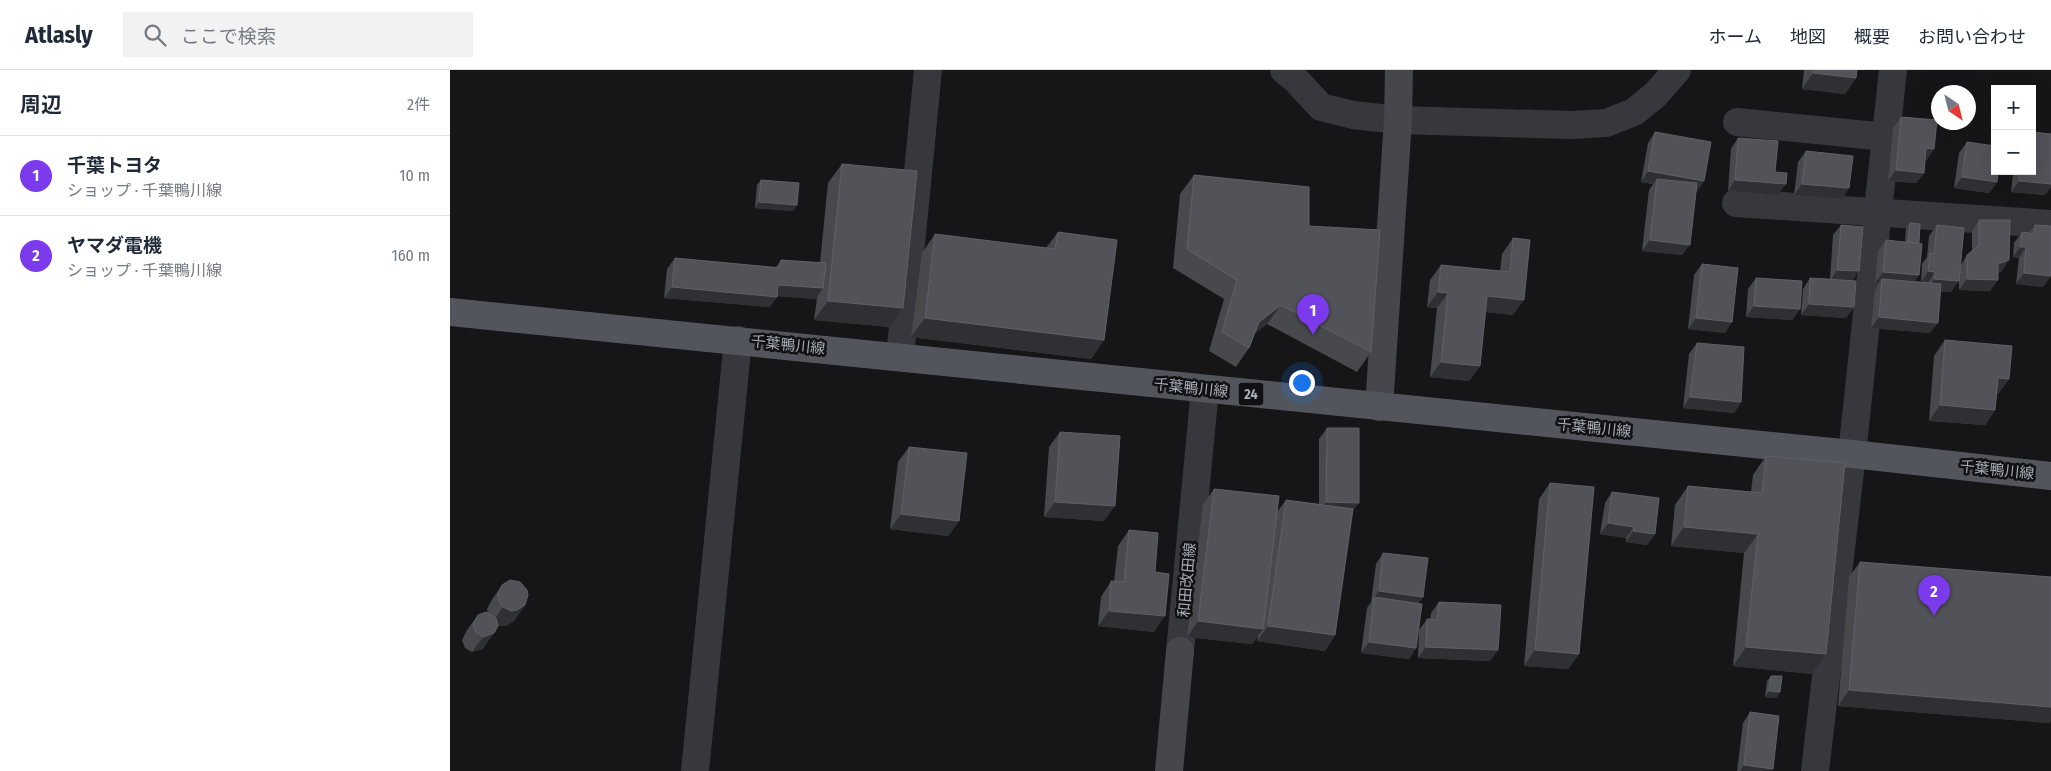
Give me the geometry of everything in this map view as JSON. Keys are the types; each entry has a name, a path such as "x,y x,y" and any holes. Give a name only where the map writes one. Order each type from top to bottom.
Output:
{"main road":[{"name":"千葉鴨川線","path":"450,312 738,340 1205,390 1852,454 2051,476"}],"street":[{"path":"900,358 928,70"},
{"path":"1284,70 1321,107 1353,115 1398,120 1572,125 1606,123 1634,112 1655,95 1677,70"},
{"path":"1379,407 1398,120 1399,70"},
{"path":"1815,771 1852,454 1893,70"},
{"path":"1737,122 1886,137"},
{"path":"1736,202 2051,224"},
{"path":"695,771 738,340"},
{"name":"和田改田線","path":"1169,771 1205,390"}],"building":[{"path":"1813,70 1857,70 1856,78 1813,73"},
{"path":"1901,117 1931,120 1931,130 1936,130 1934,149 1926,148 1924,173 1896,170"},
{"path":"1655,132 1711,142 1704,181 1648,171"},
{"path":"2036,132 2051,134 2051,184 2019,181 2020,175 2036,175"},
{"path":"1738,138 1778,141 1775,172 1787,173 1786,184 1735,180"},
{"path":"1967,142 1991,145 1991,175 1998,175 1997,182 1962,177"},
{"path":"1806,151 1853,156 1849,188 1802,184"},
{"path":"842,164 917,171 903,308 828,301"},
{"path":"1194,175 1309,187 1309,226 1380,230 1371,352 1281,305 1259,322 1249,348 1222,332 1237,280 1187,249"},
{"path":"1657,179 1697,183 1690,245 1650,240"},
{"path":"761,180 799,183 797,205 759,202"},
{"path":"1979,220 2010,220 2009,260 1998,264 1998,280 1967,279 1967,255 1979,245"},
{"path":"1910,223 1920,224 1919,243 1908,242"},
{"path":"1841,225 1863,227 1859,271 1837,270"},
{"path":"1937,225 1964,228 1959,281 1934,279 1935,272 1928,271 1930,253 1934,254"},
{"path":"2035,225 2051,226 2051,276 2024,273 2026,247 2020,247 2022,232 2034,234"},
{"path":"1058,232 1117,240 1104,340 925,318 935,234 1055,249"},
{"path":"1513,238 1530,240 1524,300 1487,296 1480,366 1441,362 1448,293 1438,292 1441,265 1510,272"},
{"path":"1886,240 1922,244 1919,275 1883,272"},
{"path":"675,258 780,268 781,260 826,263 823,288 778,285 777,297 672,287"},
{"path":"1702,264 1738,268 1732,322 1696,318"},
{"path":"1756,278 1802,281 1800,309 1754,306"},
{"path":"1810,278 1856,281 1854,307 1809,304"},
{"path":"1882,279 1941,284 1938,323 1879,317"},
{"path":"1945,340 2012,346 2009,379 1998,378 1995,410 1940,405"},
{"path":"1697,343 1744,347 1741,402 1690,397"},
{"path":"1327,428 1359,428 1359,503 1326,502"},
{"path":"1060,432 1120,436 1115,506 1055,502"},
{"path":"909,447 967,453 959,521 901,514"},
{"path":"1766,456 1845,463 1826,654 1746,647 1758,534 1684,527 1688,486 1762,493"},
{"path":"1550,483 1594,487 1579,654 1535,650"},
{"path":"1214,489 1279,496 1263,629 1198,621"},
{"path":"1612,492 1659,498 1655,534 1633,531 1634,527 1608,523"},
{"path":"1286,500 1353,509 1335,635 1268,626"},
{"path":"1129,530 1158,533 1155,572 1169,574 1165,616 1109,611 1111,581 1124,582"},
{"path":"1383,553 1428,558 1423,597 1379,591"},
{"path":"1860,562 2051,577 2051,707 1849,690"},
{"path":"510,580 520,582 527,590 528,595 525,605 511,611 503,607 498,594 502,585"},
{"path":"1374,597 1422,604 1416,648 1369,642"},
{"path":"1439,602 1501,605 1498,650 1426,647 1427,619 1437,620"},
{"path":"486,612 496,618 498,626 494,633 483,637 476,632 473,625 478,615"},
{"path":"1771,676 1782,676 1780,692 1769,691"},
{"path":"1750,712 1779,716 1773,769 1744,765"}],"place":[{"name":"千葉トヨタ","path":"1313,335"},
{"name":"ヤマダ電機","path":"1934,616"}]}
